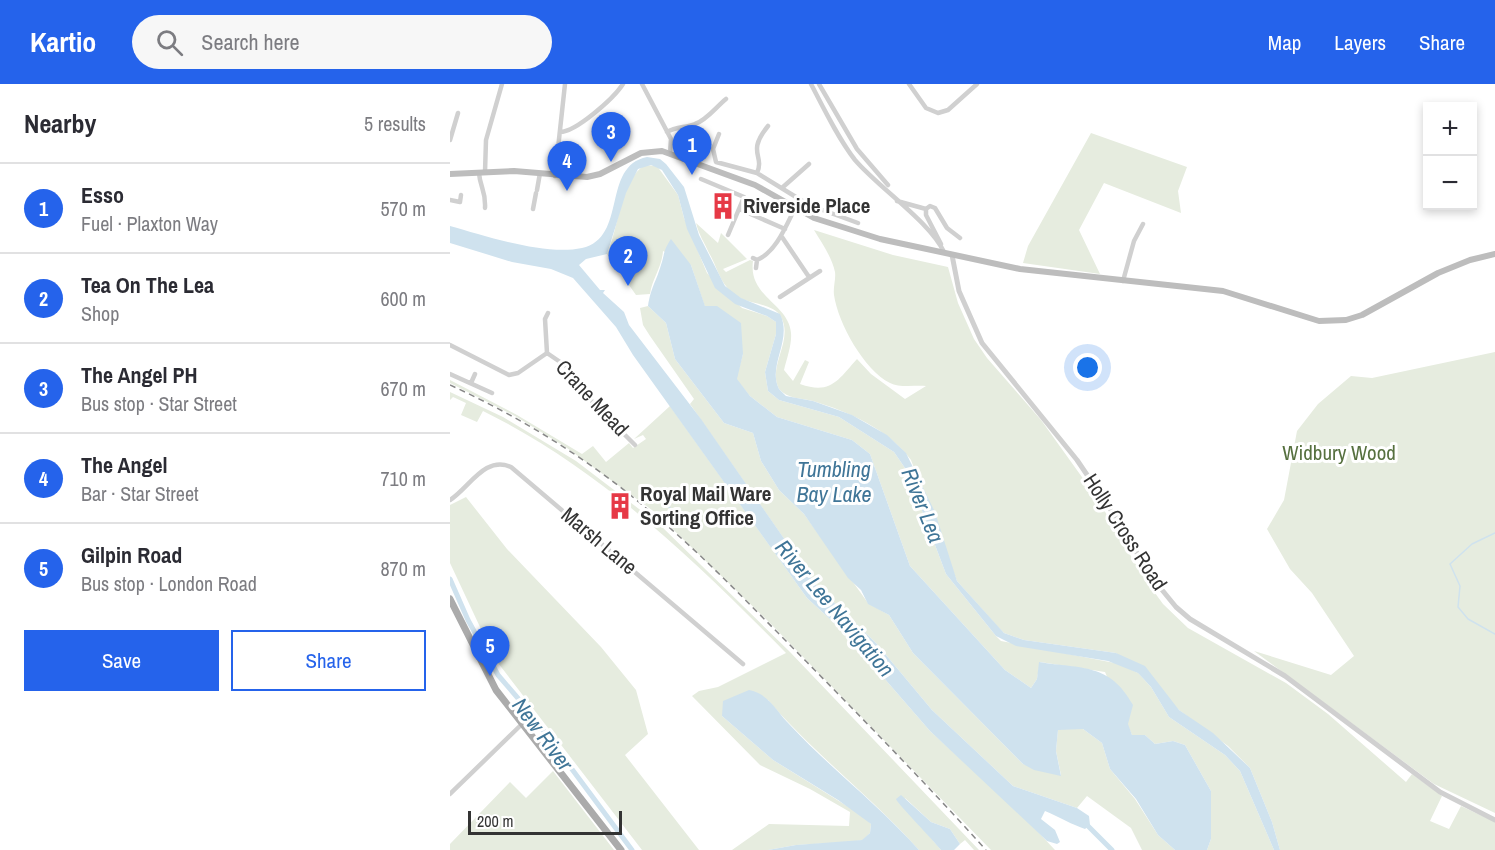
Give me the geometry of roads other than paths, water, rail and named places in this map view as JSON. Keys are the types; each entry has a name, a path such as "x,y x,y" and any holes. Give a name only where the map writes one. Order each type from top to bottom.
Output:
{"main road":[{"path":"450,174 482,172 594,176 645,152 670,153 755,184 795,208 829,223 880,239 943,250 952,255 1032,271 1223,291 1306,319 1332,321 1362,315 1438,273 1470,260 1495,254"},
{"path":"450,599 490,681 621,850"}],"street":[{"path":"485,208 486,192 480,184 486,140 502,84"},
{"path":"555,176 565,84"},
{"path":"560,132 568,130 611,100 623,84"},
{"path":"642,84 672,142 670,153"},
{"path":"812,84 851,154 895,200 922,223 943,250"},
{"path":"819,84 856,149 888,185"},
{"path":"909,84 926,108 938,113 948,110 977,84"},
{"path":"666,132 677,126 697,124 726,99"},
{"path":"450,140 458,113"},
{"path":"757,173 759,167 757,144 768,126"},
{"path":"719,134 713,149 715,160 757,173 827,213 858,223"},
{"path":"783,188 809,164"},
{"path":"741,179 744,170"},
{"path":"533,209 540,173"},
{"path":"701,179 744,197 728,235"},
{"path":"450,200 460,202 460,195"},
{"path":"895,200 926,209 930,206 935,208 947,228 960,238"},
{"path":"756,268 755,259 768,255 775,242 782,237 795,208"},
{"path":"739,209 785,229"},
{"path":"926,209 926,215 943,250"},
{"path":"1123,281 1134,242 1143,224"},
{"path":"782,237 809,277"},
{"name":"Holly Cross Road","path":"952,255 959,291 981,344 1077,460 1161,591 1190,619 1277,670 1355,726 1437,790 1495,820"},
{"path":"780,297 820,271"},
{"name":"Crane Mead","path":"547,353 545,319 548,313"},
{"name":"Crane Mead","path":"450,345 509,375 522,371 547,353"},
{"name":"Crane Mead","path":"547,353 566,366 594,404 635,445"},
{"path":"450,374 492,393"},
{"path":"471,383 475,374"},
{"name":"Marsh Lane","path":"450,500 485,468 496,464 511,467 743,664"},
{"path":"450,794 522,724"}],"water":[{"path":"647,157 660,159 684,187 699,235 725,286 741,298 780,314 784,333 776,371 779,389 786,396 813,401 852,415 887,435 906,453 935,512 957,581 1004,633 1024,640 1116,653 1145,666 1179,710 1213,733 1250,768 1272,822 1280,850 1274,850 1240,771 1225,755 1169,717 1151,687 1138,673 1108,661 1016,646 996,636 946,574 907,471 894,452 839,417 779,400 768,391 765,372 776,334 776,322 767,316 735,304 715,288 687,229 678,195 662,170 651,165 638,169 626,193 607,254 586,259 579,265 600,290 605,290 603,293 624,312 629,325 701,419 817,586 876,643 932,710 1013,786 1077,808 1089,816 1090,825 1085,829 1045,811 1041,819 1055,830 1060,842 1057,844 1047,841 930,731 844,632 807,598 633,355 616,327 573,278 551,269 512,262 450,243 450,226 533,247 551,249 582,248 596,242 605,231 611,217 618,187 624,174 633,163"},
{"name":"Tumbling Bay Lake","path":"671,239 691,265 705,306 717,306 741,323 743,354 737,379 750,396 777,417 852,440 870,454 910,566 1005,670 1031,688 1037,679 1039,662 1094,670 1115,682 1133,705 1128,724 1132,735 1145,735 1155,744 1173,741 1185,745 1211,791 1211,839 1207,850 1175,850 1158,835 1136,799 1110,769 1102,743 1083,729 1058,730 1056,751 1061,776 1034,770 1023,764 913,653 889,615 868,604 861,590 848,578 804,514 779,490 761,461 753,433 724,423 675,359 666,323 648,306 665,249"},
{"path":"749,690 767,699 806,741 919,850 768,850 796,845 862,840 870,833 871,824 838,800 773,760 722,716 723,701"},
{"path":"901,795 931,822 950,829 960,844 954,850 941,850 898,802 896,799"}],"waterway":[{"path":"644,486 690,525"},
{"path":"1495,533 1472,544 1450,564 1460,586 1458,607 1468,619 1495,634"},
{"name":"New River","path":"450,579 468,620 498,675 528,710 632,850"},
{"path":"1083,821 1112,850"}],"railway":[{"path":"450,385 502,411 577,456 624,490 665,524 720,575 816,671 986,850"}],"place":[{"name":"The Angel PH","path":"611,162"},
{"name":"Esso","path":"692,175"},
{"name":"The Angel","path":"567,191"},
{"name":"Riverside Place","path":"723,206"},
{"name":"Tea On The Lea","path":"628,286"},
{"name":"Royal Mail Ware Sorting Office","path":"620,506"},
{"name":"Gilpin Road","path":"490,676"}],"park label":[{"name":"Widbury Wood","path":"1339,453"}],"water label":[{"name":"River Lea","path":"923,505"},
{"name":"River Lee Navigation","path":"835,608"}]}
